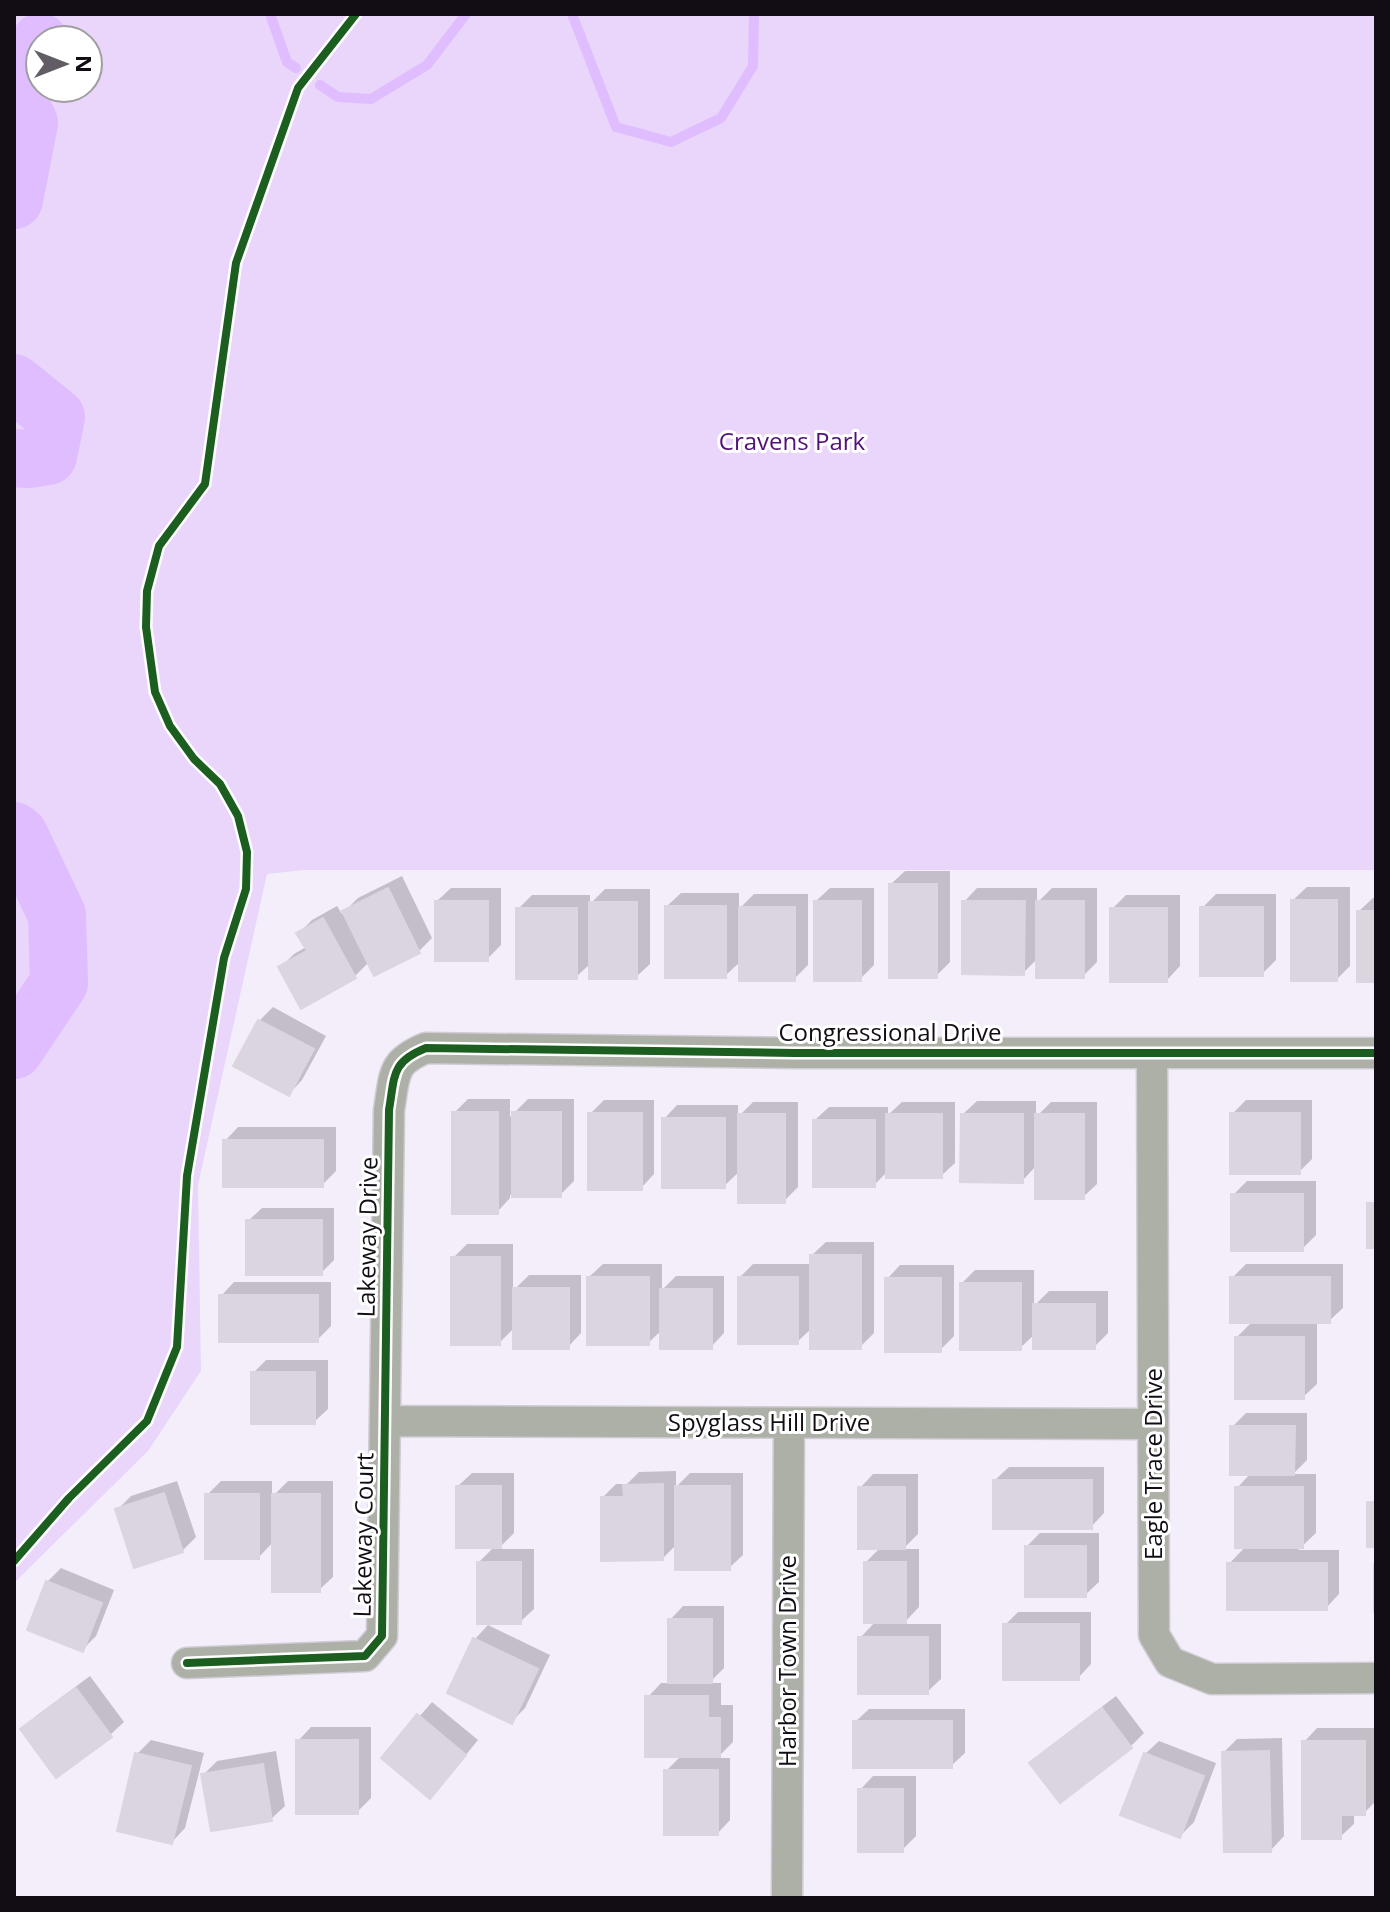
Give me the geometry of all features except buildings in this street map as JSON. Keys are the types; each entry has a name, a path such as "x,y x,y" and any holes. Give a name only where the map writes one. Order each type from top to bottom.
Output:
{"street":[{"name":"Congressional Drive","path":"405,1056 426,1048 794,1053 1376,1053"},
{"name":"Eagle Trace Drive","path":"1152,1053 1154,1635 1170,1662 1212,1679 1376,1678"},
{"name":"Lakeway Drive","path":"385,1421 389,1110 395,1075 405,1056"},
{"name":"Spyglass Hill Drive","path":"385,1421 1153,1424"},
{"name":"Lakeway Court","path":"187,1663 365,1656 376,1646 382,1636 385,1421"},
{"name":"Harbor Town Drive","path":"787,1898 789,1424"}],"green space":[{"name":"Cravens Park","path":"14,14 1376,14 1376,870 304,870 267,874 198,1185 201,1371 148,1451 14,1583"}],"waterway":[{"path":"270,14 287,62 296,68"},
{"path":"320,85 338,97 371,99 427,65 466,14"},
{"path":"572,14 616,127 671,142 721,118 753,66 754,14"},
{"path":"14,83 24,67"},
{"path":"14,91 29,123 14,200"},
{"path":"14,383 56,417 48,456 14,458"},
{"path":"14,831 19,835 57,915 59,983 14,1050"}],"cycle path":[{"path":"14,1561 69,1498 147,1421 177,1347 187,1176 224,958 246,889 247,852 238,816 220,784 194,759 170,726 155,692 146,627 147,591 159,546 205,484 236,263 298,88 356,14"},
{"path":"187,1663 365,1656 382,1636 389,1110 397,1071 415,1053 426,1048 794,1053 1376,1053"}]}
